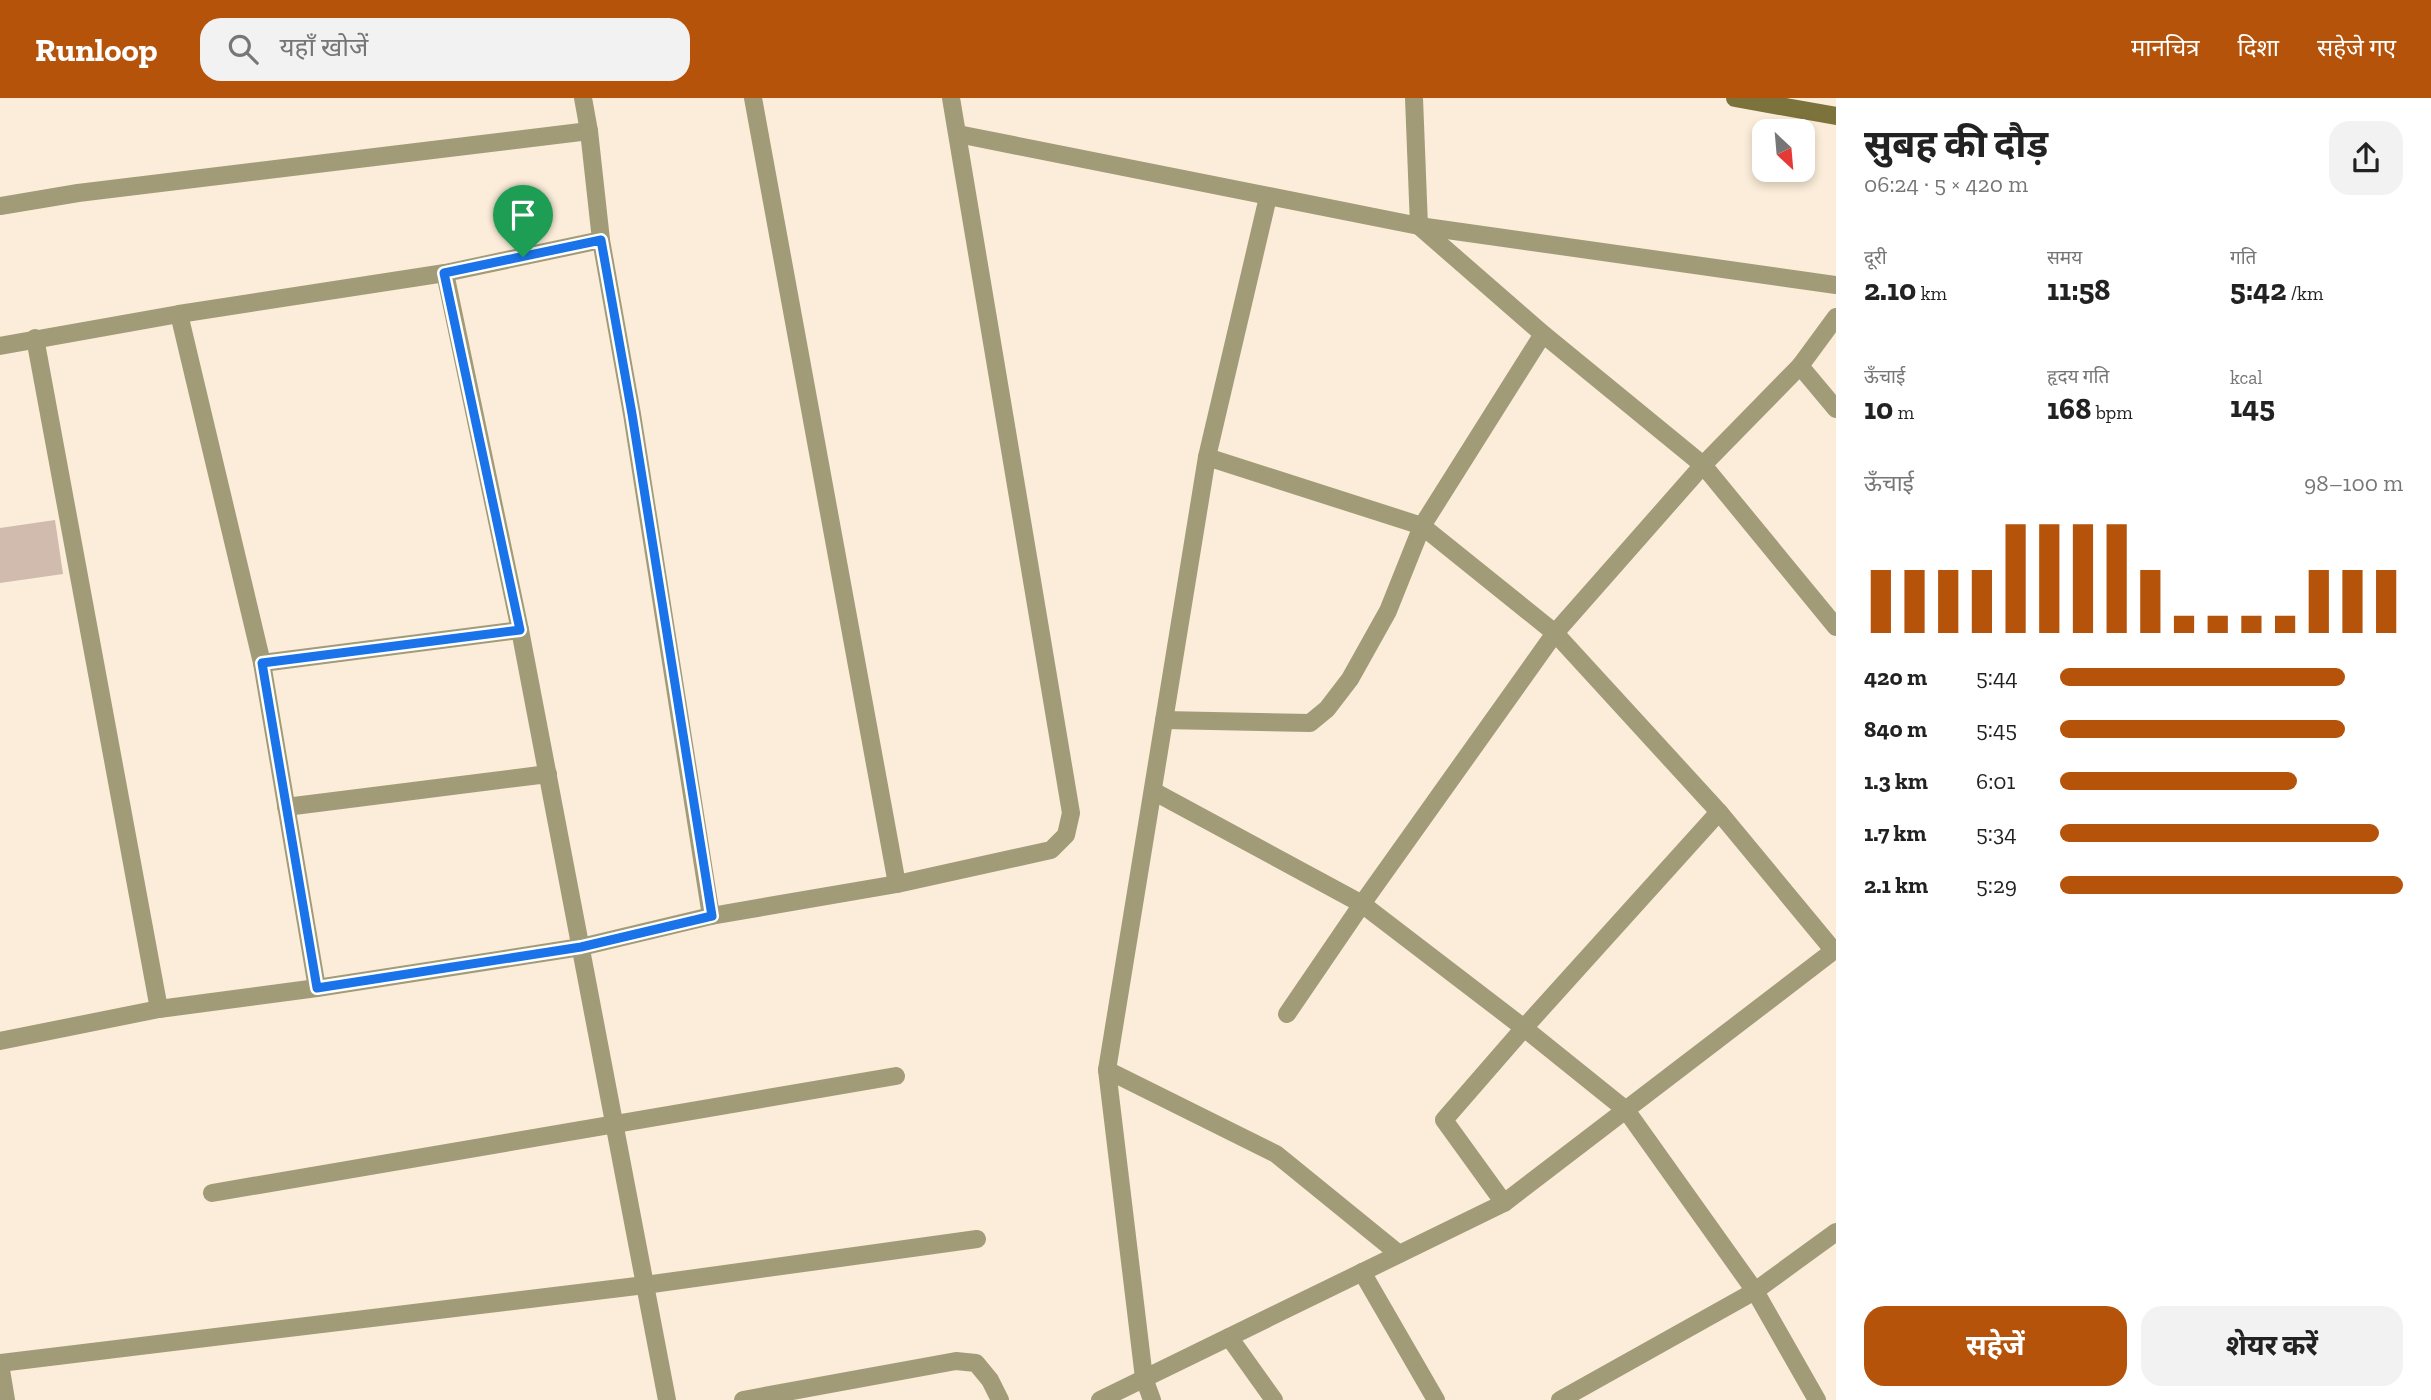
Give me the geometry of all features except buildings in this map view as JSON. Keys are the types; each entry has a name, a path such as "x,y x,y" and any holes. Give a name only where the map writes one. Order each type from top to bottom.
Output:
{"street":[{"path":"583,98 601,240 632,414 712,916"},
{"path":"753,98 897,884"},
{"path":"0,1041 159,1009 317,988 581,947 712,916 897,884 1051,850 1066,835 1071,813 951,98"},
{"path":"1414,98 1419,226 1543,334 1703,465 1836,627"},
{"path":"1735,98 1836,116"},
{"path":"0,206 78,193 589,131"},
{"path":"958,134 1419,226 1836,285"},
{"path":"1152,1400 1144,1378 1107,1070 1207,457 1268,197"},
{"path":"0,346 179,314 444,273 601,240"},
{"path":"444,273 520,630 667,1400"},
{"path":"179,314 262,663 317,988"},
{"path":"1287,1014 1555,633 1703,465 1800,366 1836,317"},
{"path":"1164,720 1310,723 1327,709 1357,667 1388,611 1422,526 1543,334"},
{"path":"35,338 159,1009"},
{"path":"1800,366 1836,410"},
{"path":"1100,1400 1504,1203 1835,950 1720,812 1555,633 1422,526 1207,457"},
{"path":"262,663 520,630"},
{"path":"286,807 548,774"},
{"path":"1153,791 1362,904 1626,1110 1755,1291 1817,1400"},
{"path":"1504,1203 1444,1119 1720,812"},
{"path":"1107,1070 1276,1154 1399,1254"},
{"path":"212,1193 896,1076"},
{"path":"1560,1400 1755,1291 1836,1231"},
{"path":"6,1400 0,1364 645,1285 977,1239"},
{"path":"1362,1272 1436,1400"},
{"path":"1229,1337 1274,1400"},
{"path":"743,1400 956,1361 976,1363 990,1380 1000,1400"}],"route":[{"path":"601,240 632,414 712,916 581,947 317,988 262,663 520,630 444,273 523,257 601,240"}]}
